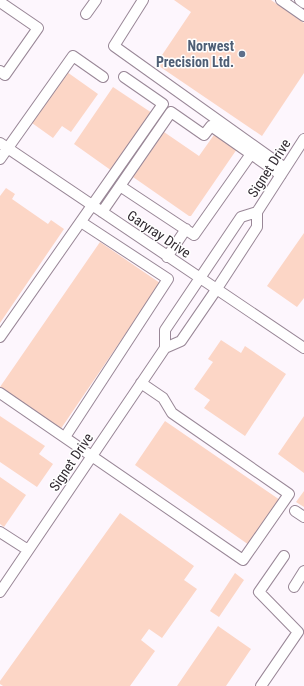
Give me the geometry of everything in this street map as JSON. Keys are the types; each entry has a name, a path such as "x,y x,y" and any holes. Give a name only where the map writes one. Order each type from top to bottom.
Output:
{"street":[{"path":"86,14 96,0"},
{"path":"143,0 114,46 283,171"},
{"path":"281,0 304,16"},
{"path":"300,0 304,3"},
{"path":"0,2 38,28 5,75 0,71"},
{"path":"0,159 4,145 73,56 103,77"},
{"path":"0,337 163,104 124,76"},
{"path":"102,212 171,112 204,135 211,126 251,154 283,171"},
{"name":"Signet Drive","path":"164,348 181,341 216,290 257,227 257,212 304,139"},
{"name":"Garyray Drive","path":"4,145 167,257 304,348"},
{"path":"120,186 194,235 251,154"},
{"name":"Signet Drive","path":"0,592 164,348 164,330 200,279 241,216 257,212"},
{"path":"65,437 168,279 81,222"},
{"path":"167,257 186,230"},
{"path":"0,393 243,560 289,494 172,413 163,398 141,383"},
{"path":"295,511 304,517"},
{"path":"0,532 28,550"},
{"path":"261,686 298,632 259,592 284,556"},
{"path":"294,587 304,571"}],"building":[{"path":"174,0 271,0 304,23 304,73 262,136 156,64 191,12"},
{"path":"67,72 98,94 71,132 62,126 53,138 32,123"},
{"path":"113,87 152,113 112,171 74,144"},
{"path":"164,132 199,156 216,132 237,149 191,216 133,177"},
{"path":"6,188 15,194 12,199 48,224 51,220 64,229 0,323 0,196"},
{"path":"304,233 304,298 297,307 267,286"},
{"path":"100,242 160,283 60,430 0,387"},
{"path":"221,340 241,353 245,346 286,374 245,436 204,408 210,400 194,389 213,362 208,359"},
{"path":"0,416 45,446 39,454 53,464 37,487 0,462"},
{"path":"304,416 304,473 278,454"},
{"path":"165,421 280,500 249,545 135,465"},
{"path":"0,477 26,495 4,527 0,524"},
{"path":"304,491 304,507 296,502"},
{"path":"120,513 194,566 184,580 197,589 162,638 149,629 141,640 155,651 130,686 3,686 0,684 0,681"},
{"path":"235,573 244,580 219,617 210,611"},
{"path":"218,626 251,649 226,686 177,686"}],"place":[{"name":"Norwest Precision Ltd.","path":"242,54"}]}
